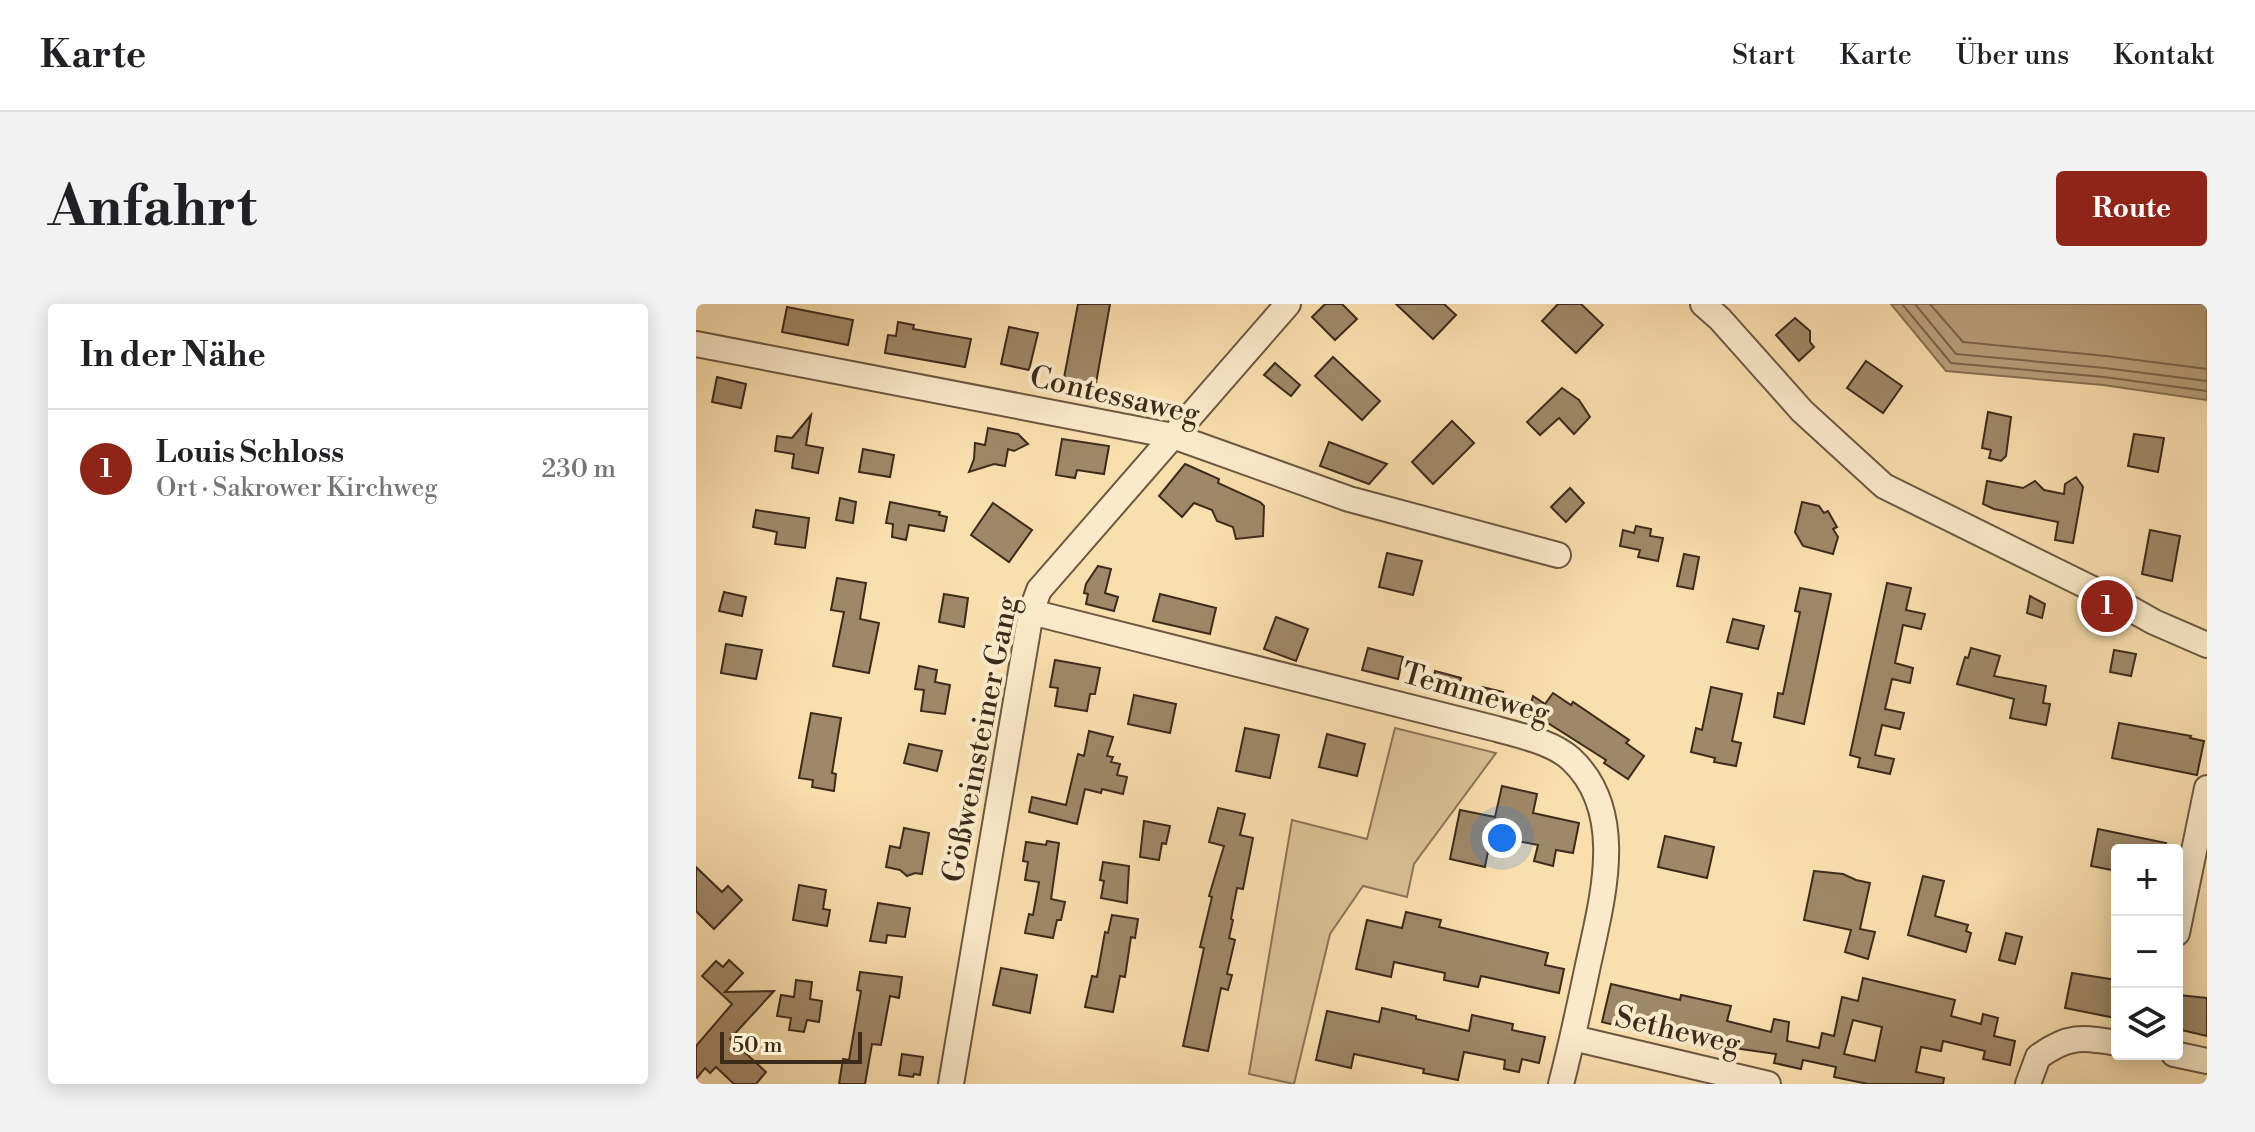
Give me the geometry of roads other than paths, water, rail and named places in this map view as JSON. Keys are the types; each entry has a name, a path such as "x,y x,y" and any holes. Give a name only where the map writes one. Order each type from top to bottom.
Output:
{"street":[{"name":"Gößweinsteiner Gang","path":"951,1084 1031,612 1039,590 1288,304"},
{"path":"1703,304 1802,411 1884,486 2154,622 2207,645"},
{"name":"Contessaweg","path":"696,344 1173,436 1349,499 1558,555"},
{"name":"Temmeweg","path":"1031,612 1497,729 1535,741 1571,759 1596,793 1606,842 1600,910 1561,1084"},
{"path":"2181,916 2207,788"},
{"name":"Setheweg","path":"1573,1038 1768,1084"},
{"path":"2028,1084 2038,1057 2068,1039 2111,1042"},
{"path":"2183,1056 2207,1061"}],"water":[{"path":"1891,304 2207,304 2207,400 2103,385 1946,371"}],"place":[{"name":"Louis Schloss","path":"2107,606"}]}
